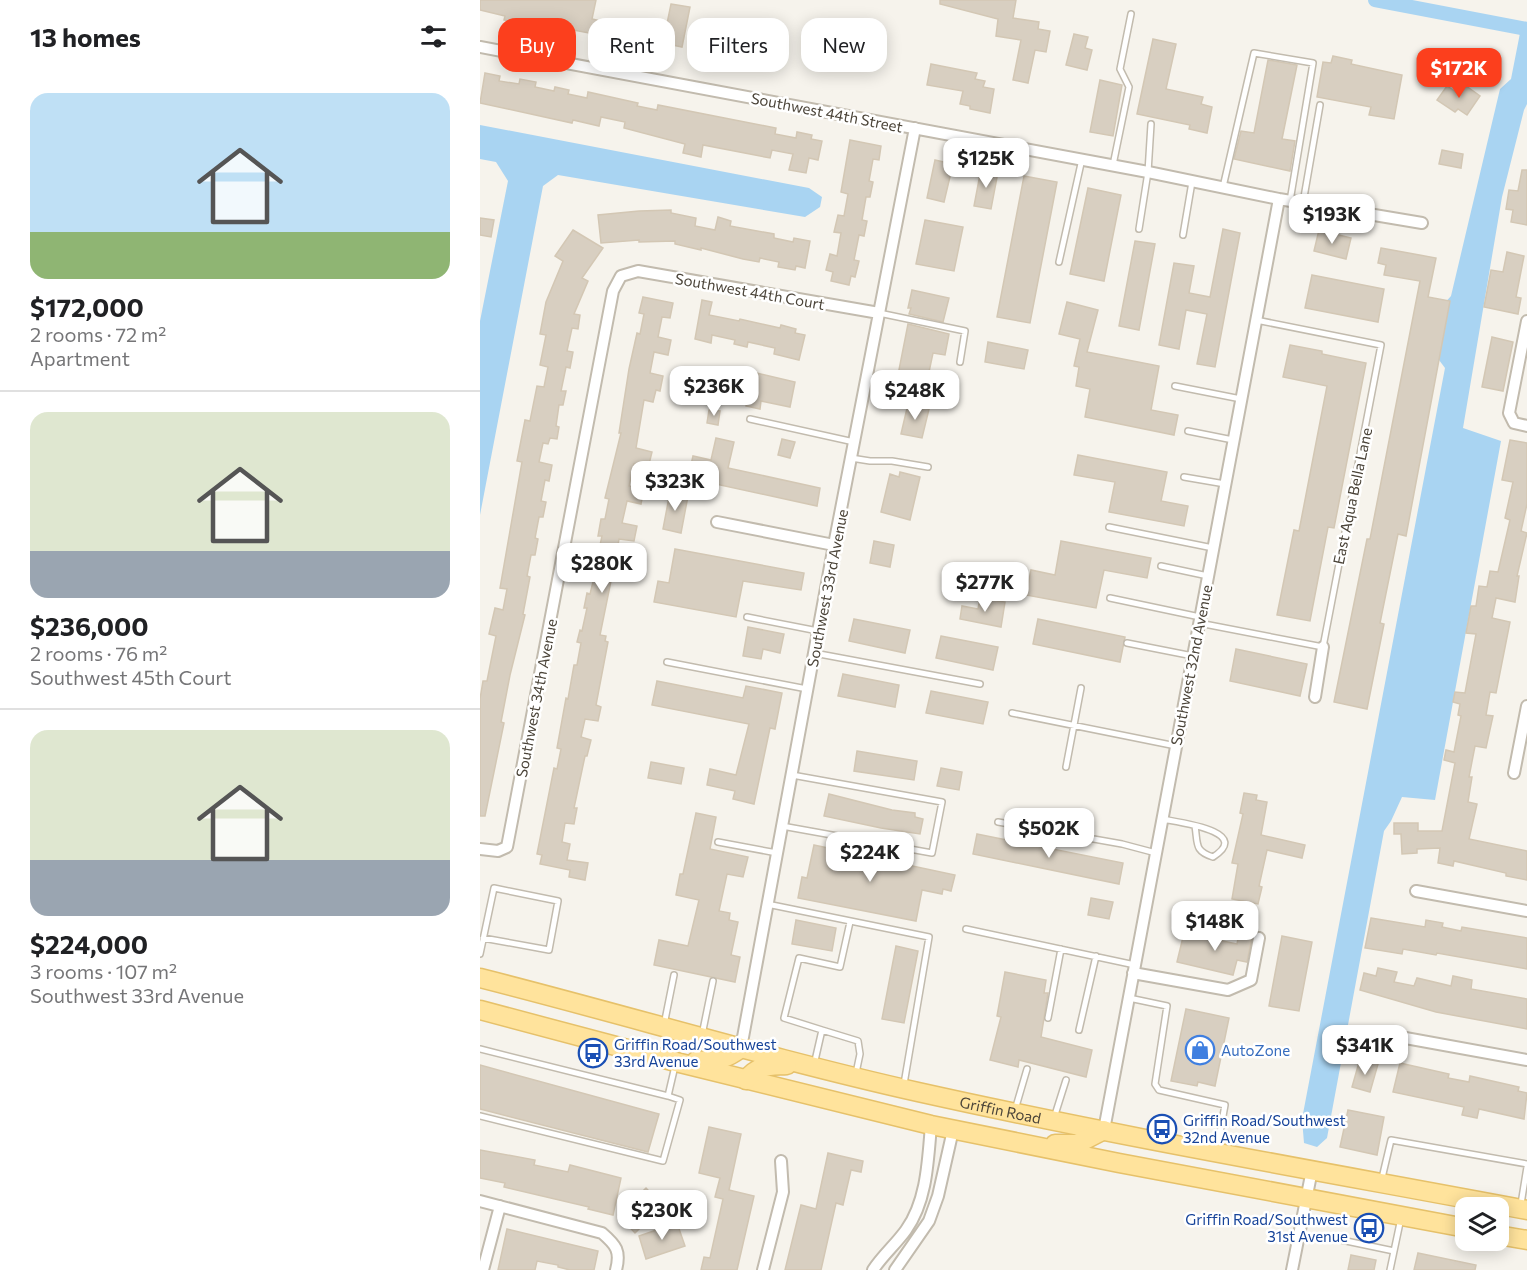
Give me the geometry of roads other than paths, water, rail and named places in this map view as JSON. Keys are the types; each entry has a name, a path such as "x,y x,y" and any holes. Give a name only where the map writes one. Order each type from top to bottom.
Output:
{"main road":[{"name":"Griffin Road","path":"480,978 741,1048 903,1088 1104,1130 1524,1210"},
{"name":"Griffin Road","path":"480,1010 746,1080 953,1130 1455,1226"},
{"path":"676,1062 728,1058 741,1048"},
{"path":"746,1080 755,1069 765,1066 809,1065"},
{"path":"1026,1144 1077,1144 1104,1130"},
{"path":"1509,1236 1527,1240"}],"street":[{"name":"Southwest 44th Street","path":"480,47 1082,159 1279,199 1422,223"},
{"name":"Southwest 33rd Avenue","path":"741,1048 834,545 915,128"},
{"name":"Southwest 32nd Avenue","path":"1104,1130 1279,199"},
{"name":"Southwest 44th Court","path":"621,276 638,271 879,313"},
{"name":"Southwest 34th Avenue","path":"480,849 498,851 507,847 613,291 621,276"},
{"path":"1527,321 1509,413 1514,423 1527,426"},
{"path":"717,522 834,545"},
{"path":"1315,697 1323,647"},
{"path":"1514,773 1527,706"},
{"path":"1416,891 1527,911"},
{"path":"1134,969 1228,990 1251,980 1259,938"},
{"path":"1389,1035 1527,1060"},
{"path":"873,1270 907,1228 916,1213 923,1184 931,1125"},
{"path":"895,1270 929,1221 938,1196 953,1130"},
{"path":"763,1270 783,1192 781,1161"},
{"path":"1292,1270 1312,1170"},
{"path":"480,1201 602,1233 614,1243 619,1258 616,1270"},
{"path":"483,1270 500,1206"}],"lane":[{"path":"1113,165 1129,87 1119,69 1131,14"},
{"path":"1223,188 1254,53 1313,63 1290,201"},
{"path":"1303,203 1320,105"},
{"path":"1139,229 1148,172 1151,124"},
{"path":"1059,262 1082,159"},
{"path":"1183,235 1192,182"},
{"path":"879,313 965,331 960,362"},
{"name":"East Aqua Bella Lane","path":"1256,320 1381,345 1323,647"},
{"path":"1175,386 1241,399"},
{"path":"750,418 854,442"},
{"path":"1188,432 1233,440"},
{"path":"851,458 928,467"},
{"path":"1184,477 1225,484"},
{"path":"1109,527 1213,548"},
{"path":"1161,566 1208,576"},
{"path":"1110,598 1323,647"},
{"path":"747,617 818,631"},
{"path":"1127,643 1193,656"},
{"path":"814,653 980,684"},
{"path":"667,662 807,689"},
{"path":"1066,766 1081,688"},
{"path":"1012,713 1176,746"},
{"path":"782,826 932,853 942,802 792,775"},
{"path":"1162,819 1211,829 1223,837 1224,845 1220,853 1214,857 1202,853 1198,847 1196,826"},
{"path":"998,822 1122,844 1156,853"},
{"path":"718,842 777,853"},
{"path":"480,954 483,938 494,888 558,901 549,950 483,938"},
{"path":"767,904 929,938 903,1088"},
{"path":"850,921 840,967 799,958 784,1018 858,1041 860,1054 855,1077"},
{"path":"966,929 1096,956 1134,969"},
{"path":"1048,1018 1061,949"},
{"path":"1079,1030 1096,956"},
{"path":"664,1027 674,975"},
{"path":"702,1037 713,981"},
{"path":"1129,998 1167,1005 1155,1084 1160,1090 1225,1105 1216,1152"},
{"path":"809,1065 822,1030"},
{"path":"480,1049 680,1100 663,1161 480,1116"},
{"path":"668,1096 676,1062"},
{"path":"1014,1112 1027,1069"},
{"path":"1054,1120 1066,1080"},
{"path":"1381,1183 1391,1140 1527,1166 1524,1210"},
{"path":"1390,1270 1402,1216"},
{"path":"1327,1237 1394,1251"}],"water":[{"path":"1521,28 1527,29 1527,104 1502,197 1463,428 1501,441 1435,800 1402,797 1384,831 1327,1138 1317,1147 1304,1143 1302,1119 1445,368 1433,352 1442,306 1451,296 1500,89 1511,79"},
{"path":"480,125 809,188 822,197 820,207 805,217 558,175 543,186 480,515 480,321 508,181 496,162 480,159"}],"waterway":[{"path":"1375,0 1527,29"}],"place":[{"name":"AutoZone","path":"1200,1050"},
{"name":"Griffin Road/Southwest 33rd Avenue","path":"593,1053"},
{"name":"Griffin Road/Southwest 32nd Avenue","path":"1162,1129"},
{"name":"Griffin Road/Southwest 31st Avenue","path":"1369,1228"}]}
